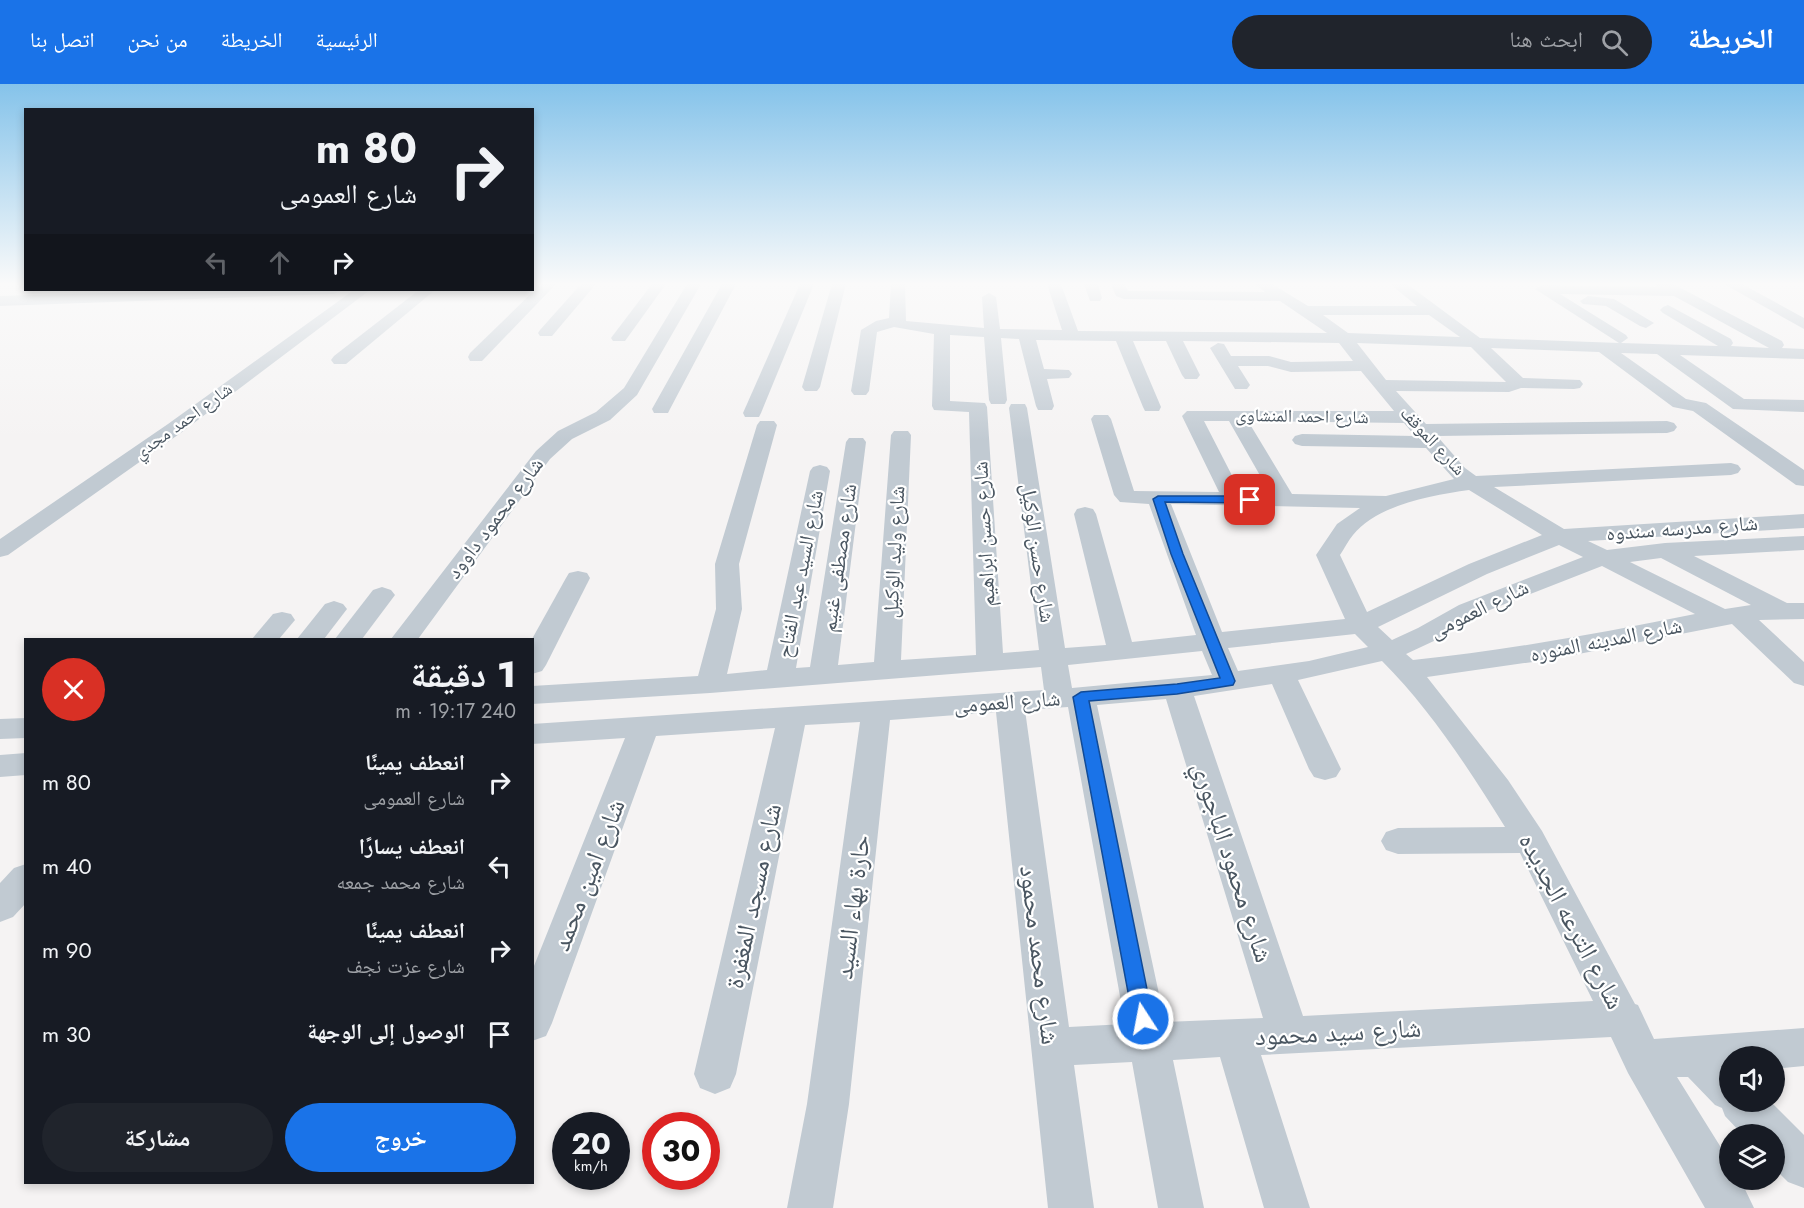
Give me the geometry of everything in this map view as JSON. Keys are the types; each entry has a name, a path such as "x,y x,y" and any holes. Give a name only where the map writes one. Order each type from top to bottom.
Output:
{"street":[{"name":"شارع احمد مجدي","path":"0,550 175,428 300,336"},
{"path":"340,360 370,336"},
{"path":"476,357 497,336"},
{"name":"شارع محمود داوود","path":"405,638 543,455 565,435 603,416 631,391 663,336"},
{"path":"661,409 700,336"},
{"path":"710,684 729,609 727,564 760,419 789,336"},
{"path":"811,387 825,336"},
{"path":"860,391 868,336"},
{"path":"942,336 941,406 998,405 993,336"},
{"path":"1006,336 1028,342 1086,349"},
{"path":"1028,342 1063,336"},
{"path":"1128,336 1152,406"},
{"path":"1172,336 1191,375"},
{"path":"1210,336 1242,385"},
{"path":"1230,336 1344,339 1620,338 1795,347"},
{"name":"شارع الموقف","path":"1341,336 1458,472 1471,482 1560,536 1602,558 1730,617 1804,677"},
{"path":"1467,336 1518,383"},
{"path":"1714,336 1725,343"},
{"path":"1772,336 1795,347"},
{"path":"1779,336 1795,347"},
{"path":"1470,339 1528,346 1662,350 1795,347"},
{"path":"1028,342 1045,406"},
{"path":"1381,385 1509,387 1518,383 1574,384 1528,346"},
{"path":"1604,348 1675,399 1688,406 1699,407 1804,480"},
{"path":"1662,350 1740,405 1804,406"},
{"path":"1226,361 1269,361 1291,367 1366,366"},
{"path":"1037,374 1064,374"},
{"name":"شارع حسن الوكيل","path":"998,405 1052,657 1070,698 1147,1042 1181,1208"},
{"name":"شارع حسن ابراهيم","path":"990,662 998,405"},
{"path":"1779,406 1804,423"},
{"name":"شارع احمد المنشاوى","path":"1233,500 1192,416 1194,415 1235,415 1421,430"},
{"path":"1235,415 1285,500"},
{"path":"1101,419 1125,495 1128,497 1389,502 1471,482 1731,469"},
{"path":"1302,441 1421,430 1667,427"},
{"name":"شارع وليد الوكيل","path":"887,669 901,435"},
{"name":"شارع مصطفى غنيم","path":"823,675 856,441"},
{"name":"شارع السيد عبد الفتاح","path":"780,677 820,471"},
{"path":"1158,499 1228,681"},
{"name":"شارع الترعه الجديده","path":"1389,502 1360,515 1349,524 1340,533 1328,555 1345,595 1361,625 1398,661 1449,722 1490,778 1530,840 1643,1059 1731,1208"},
{"path":"1085,514 1120,652"},
{"name":"شارع مدرسه سندوه","path":"1560,536 1709,525 1804,521"},
{"name":"شارع العمومى","path":"534,695 710,684 1120,652 1361,625 1478,569 1560,536"},
{"name":"شارع مدرسه سندوه","path":"1602,558 1665,550 1804,543"},
{"path":"1665,550 1792,611"},
{"name":"شارع العمومى","path":"534,734 1177,689 1281,674 1398,661 1427,634 1468,610 1602,558"},
{"path":"534,661 579,578"},
{"path":"1432,591 1468,610"},
{"path":"349,638 382,595"},
{"path":"311,638 334,609"},
{"name":"شارع المدينه المنوره","path":"1398,661 1533,655 1730,617 1792,611"},
{"path":"1281,674 1325,769"},
{"path":"745,720 747,681"},
{"name":"شارع محمود الباجوري","path":"1177,689 1289,1035"},
{"name":"شارع محمد محمود","path":"1009,702 1071,1208"},
{"name":"حارة بهاء السيد","path":"810,1208 828,1104 876,711"},
{"name":"شارع مسجد المغفرة","path":"715,1074 792,717"},
{"name":"شارع امين محمد","path":"534,1018 644,727"},
{"path":"0,729 24,728"},
{"path":"0,766 24,764"},
{"path":"1398,841 1530,840"},
{"path":"0,907 24,880"},
{"name":"شارع سيد محمود","path":"1052,1047 1623,1018"},
{"path":"1235,1038 1287,1208"},
{"path":"1643,1059 1697,1057 1804,1047"},
{"path":"1697,1057 1719,1079"},
{"path":"1751,1112 1762,1124"},
{"path":"1785,1147 1804,1166"}],"route":[{"path":"1143,1019 1081,697 1177,689 1228,681 1177,554 1158,499 1250,500"}]}
